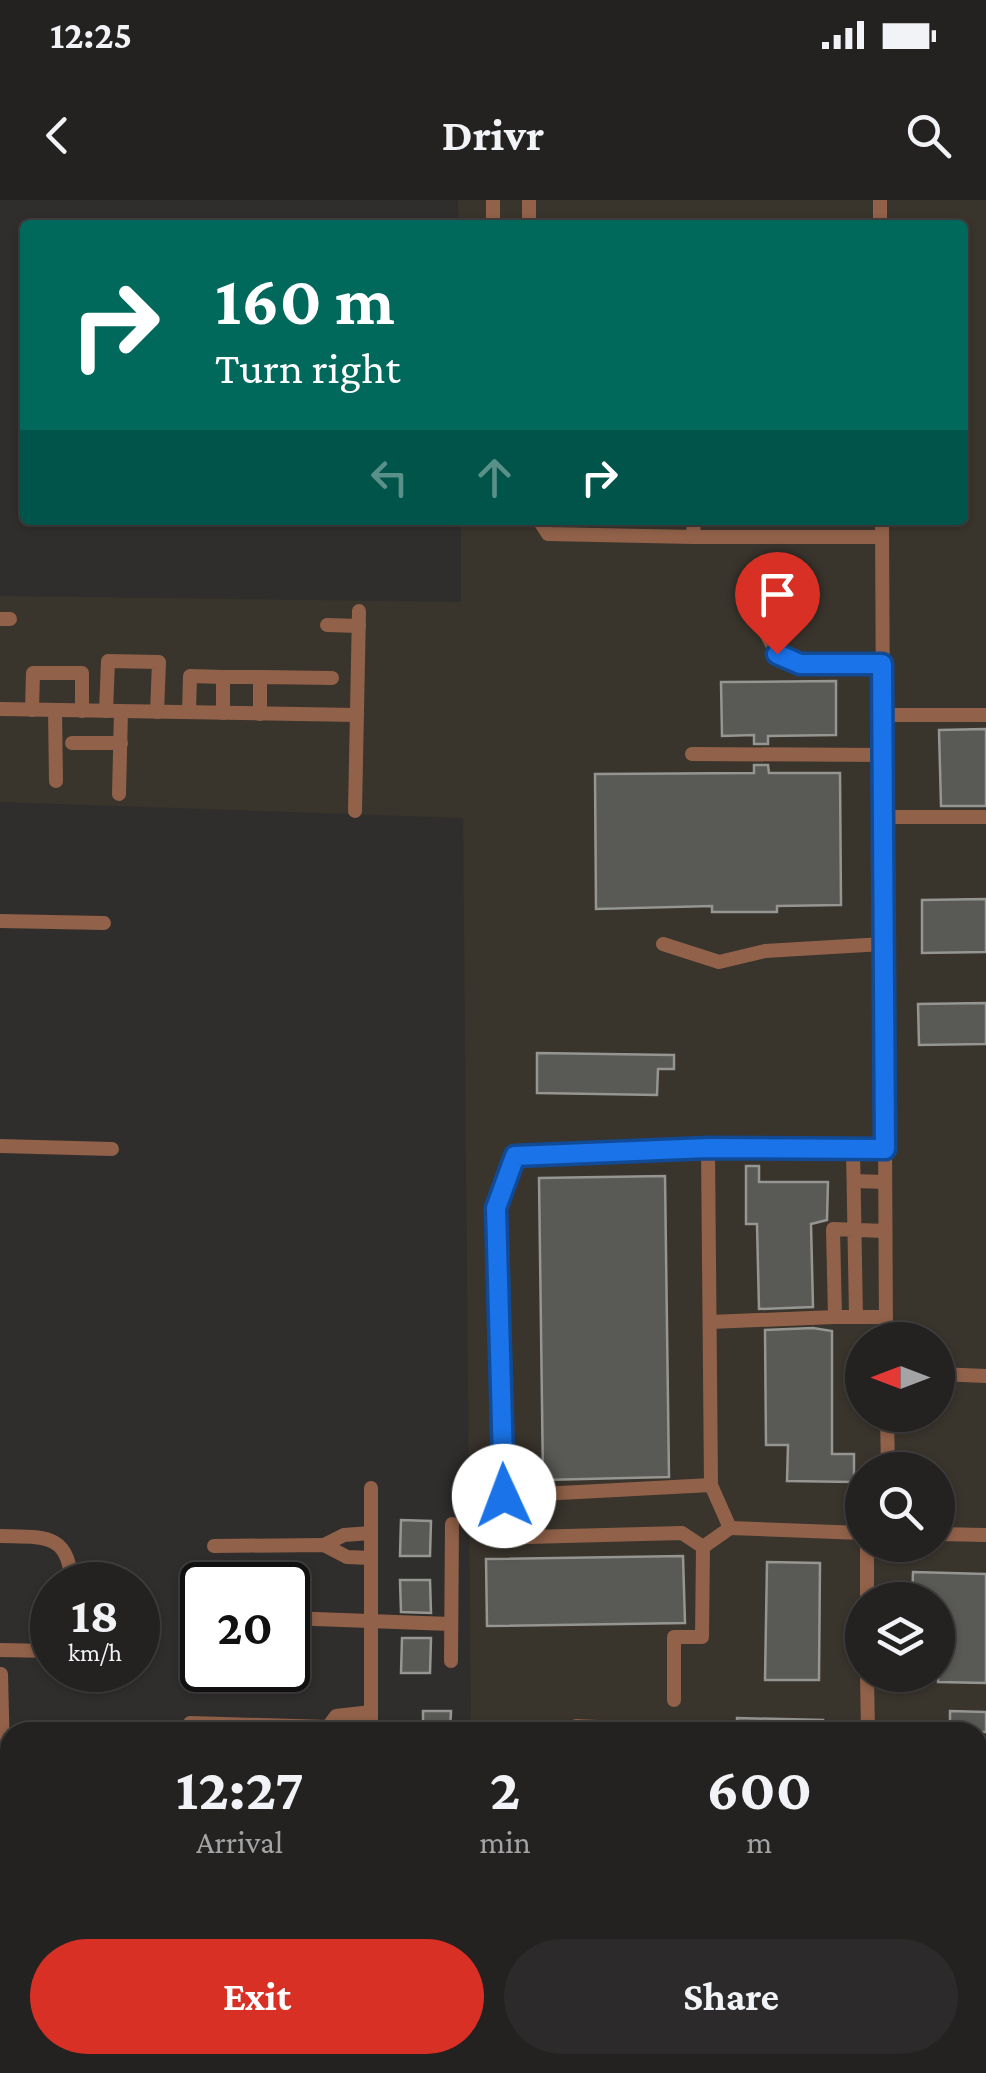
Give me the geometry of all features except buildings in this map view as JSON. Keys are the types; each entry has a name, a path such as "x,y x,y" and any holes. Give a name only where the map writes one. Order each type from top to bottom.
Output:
{"street":[{"path":"542,525 548,534 882,537"},
{"path":"694,525 694,537"},
{"path":"882,525 886,1322"},
{"path":"327,625 359,618 355,812"},
{"path":"759,620 777,654 800,664 882,664"},
{"path":"120,794 121,743 108,661 159,662 157,712"},
{"path":"32,710 33,673 82,673 82,710"},
{"path":"189,712 190,676 332,678"},
{"path":"223,676 223,713"},
{"path":"260,676 260,714"},
{"path":"0,709 357,715"},
{"path":"55,710 56,781"},
{"path":"882,715 986,714"},
{"path":"72,743 121,743"},
{"path":"692,754 882,755"},
{"path":"882,817 986,817"},
{"path":"0,921 104,923"},
{"path":"663,944 719,962 765,951 883,944"},
{"path":"0,1146 112,1150"},
{"path":"711,1486 504,1496 496,1208 515,1156 708,1148 885,1149"},
{"path":"708,1148 711,1486 730,1528"},
{"path":"853,1149 856,1316"},
{"path":"854,1181 885,1182"},
{"path":"835,1317 833,1228 886,1230"},
{"path":"710,1322 886,1316"},
{"path":"955,1375 986,1376"},
{"path":"371,1488 371,1722"},
{"path":"451,1661 452,1524"},
{"path":"703,1547 730,1528 845,1532"},
{"path":"214,1546 324,1545 344,1535 371,1533"},
{"path":"488,1538 682,1533 703,1547"},
{"path":"955,1534 986,1535"},
{"path":"0,1536 48,1537 59,1544 69,1562"},
{"path":"324,1545 347,1558 371,1558"},
{"path":"674,1700 674,1636 702,1637 703,1547"},
{"path":"310,1619 450,1624"},
{"path":"0,1650 30,1650"},
{"path":"1,1674 3,1722"},
{"path":"868,1692 868,1722"},
{"path":"334,1722 336,1716 371,1712"}],"shaded area":[{"path":"458,200 986,200 986,1722 471,1722 463,818 0,802 0,596 461,602 461,525 968,525 968,220 459,220"}],"route":[{"path":"504,1496 496,1208 515,1156 708,1148 885,1149 882,664 800,664 777,654"}]}
